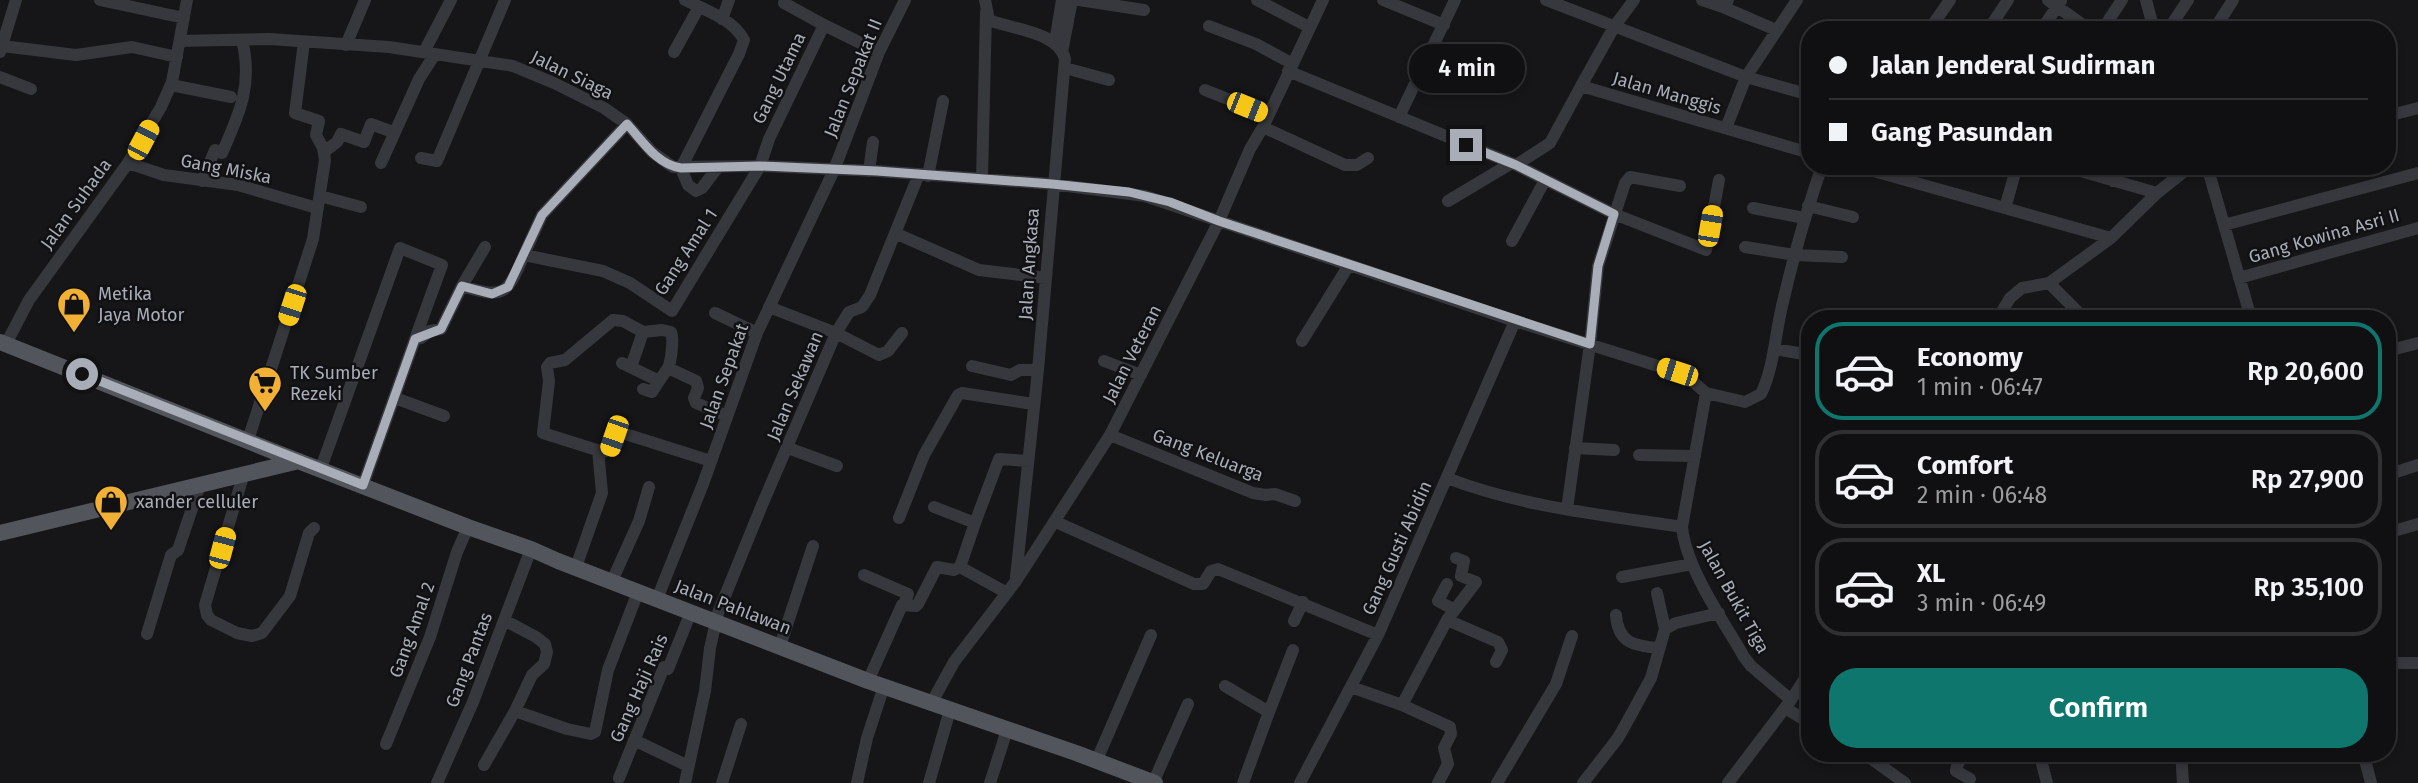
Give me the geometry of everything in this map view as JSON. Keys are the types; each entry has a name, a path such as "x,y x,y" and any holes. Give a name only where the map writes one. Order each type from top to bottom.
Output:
{"main road":[{"name":"Jalan Pahlawan","path":"3,343 275,452 876,684 932,702 1147,782"},
{"path":"244,473 275,452"},
{"path":"0,533 299,461"}],"street":[{"path":"16,0 1,50 76,55 132,47 177,57"},
{"path":"100,0 184,18"},
{"name":"Jalan Suhada","path":"3,343 36,291 143,140 171,85 187,0"},
{"path":"346,45 365,0"},
{"path":"381,163 451,0"},
{"path":"421,158 436,161 505,0"},
{"path":"722,19 729,0"},
{"name":"Jalan Sepakat II","path":"834,170 879,52 905,0"},
{"path":"1059,47 1062,0"},
{"path":"1059,47 1072,0"},
{"path":"1079,0 1144,10"},
{"path":"1256,0 1309,27"},
{"name":"Jalan Veteran","path":"932,702 954,662 1016,581 1110,435 1219,221 1245,159 1323,0"},
{"path":"1383,0 1444,24"},
{"path":"1399,117 1455,0"},
{"path":"1546,0 1746,77 1801,92"},
{"name":"Jalan Manggis","path":"1634,0 1614,27 1581,86 1801,150"},
{"path":"1702,0 1725,4 1776,30"},
{"path":"1726,128 1746,77 1797,0"},
{"path":"1935,21 1950,0"},
{"path":"1994,21 2007,0"},
{"path":"2108,21 2122,0"},
{"path":"2146,0 2152,21"},
{"path":"2174,21 2188,0"},
{"path":"2220,21 2233,0"},
{"path":"674,52 690,2 722,19 738,31 744,40 681,168 760,166 869,171 1052,184 1145,196 1170,202 1515,321 1677,372 1706,393 1745,402 1755,399 1764,388 1781,308 1806,212 1819,175"},
{"path":"2046,21 2055,2 2079,21"},
{"path":"784,3 824,25"},
{"path":"986,6 989,20 992,22 1059,47"},
{"path":"982,179 986,6"},
{"name":"Gang Utama","path":"760,166 769,139 824,25 879,52"},
{"path":"1209,26 1256,44 1291,67 1399,117 1513,164 1614,214 1706,250 1718,180"},
{"path":"202,181 215,150 222,153 242,107 247,66 242,40"},
{"name":"Jalan Siaga","path":"180,41 242,40 346,45 430,53 513,66 584,97 627,124 661,160 681,168 688,185 696,191 702,188 718,167"},
{"path":"248,440 308,255 325,160 316,135 319,121 295,113 304,42"},
{"name":"Jalan Angkasa","path":"1016,581 1065,68 1059,47"},
{"path":"1065,68 1109,80"},
{"path":"0,76 31,89"},
{"path":"171,85 231,97"},
{"path":"1448,201 1550,143 1581,86"},
{"path":"1205,90 1345,166 1357,165 1368,158"},
{"name":"Jalan Sekawan","path":"685,783 717,622 762,505 836,333 849,312 865,303 923,175 943,101"},
{"path":"2396,114 2418,108"},
{"path":"322,147 337,142 341,134 364,142 371,124 390,131"},
{"path":"462,286 486,293 503,290 512,281 542,215 627,124"},
{"path":"869,171 873,142"},
{"name":"Gang Miska","path":"128,163 164,175 361,207"},
{"name":"Gang Amal 1","path":"524,255 603,271 630,283 673,311 760,166"},
{"name":"Jalan Sepakat","path":"657,599 757,333 834,170"},
{"path":"2224,225 2418,173"},
{"path":"1897,175 2111,238"},
{"path":"2005,208 2014,175"},
{"path":"2095,175 2157,193"},
{"path":"2113,181 2117,175"},
{"path":"2003,310 2010,298 2022,289 2049,283 2111,238 2180,175"},
{"path":"2210,175 2249,310"},
{"path":"1567,509 1598,266 1614,214 1625,183 1630,177 1680,187"},
{"path":"1512,241 1545,180"},
{"path":"1754,208 1853,217"},
{"name":"Gang Kowina Asri II","path":"2239,278 2418,228"},
{"path":"897,234 979,270 1046,278"},
{"path":"415,339 441,329 485,247"},
{"path":"1745,247 1795,255 1842,257"},
{"path":"321,468 400,248 442,265 363,485"},
{"path":"1302,341 1349,265"},
{"path":"2049,283 2076,310"},
{"path":"769,307 836,333 879,355 888,351 902,333"},
{"path":"663,330 673,311"},
{"path":"715,313 757,333"},
{"path":"643,389 652,392 668,368 673,336 671,332 663,330 643,332 623,321 613,320 576,353 564,361 550,363 547,367 549,380 543,433 603,452 609,450 615,434 619,432 711,461"},
{"name":"Gang Gusti Abidin","path":"1300,783 1378,635 1515,321"},
{"path":"643,332 627,365 659,382"},
{"path":"2396,349 2418,343"},
{"path":"1774,349 1801,354"},
{"path":"1104,361 1141,375"},
{"path":"972,366 1011,374 1020,370 1038,370"},
{"path":"668,368 696,382 696,403 727,416"},
{"path":"899,518 924,455 958,395 962,393 1033,404"},
{"name":"Jalan Bukit Tiga","path":"1706,393 1682,527 1683,541 1692,564 1751,666 1801,715"},
{"path":"395,398 444,416"},
{"name":"Gang Keluarga","path":"1110,435 1254,493 1275,494 1295,501"},
{"path":"788,448 837,466"},
{"path":"1575,448 1614,450"},
{"path":"576,567 602,493 598,450"},
{"path":"1639,455 1695,456"},
{"path":"904,604 918,604 937,567 954,570 960,567 999,459 1028,461"},
{"path":"2396,472 2418,465"},
{"path":"244,473 205,605 211,620 245,635 262,633 290,596 309,533 314,528"},
{"path":"1447,478 1493,494 1682,527"},
{"path":"147,634 172,555 178,551 200,485"},
{"path":"612,581 639,521 649,487"},
{"path":"934,507 975,523"},
{"path":"1056,522 1194,584 1203,584 1211,571 1217,569 1378,635"},
{"path":"2396,530 2418,524"},
{"name":"Gang Amal 2","path":"386,744 430,637 457,552 468,527"},
{"path":"780,646 813,546"},
{"name":"Gang Pantas","path":"437,783 473,702 531,549"},
{"path":"1402,705 1451,615 1476,582 1461,576 1464,561 1455,558"},
{"path":"1622,576 1692,564"},
{"path":"960,567 1007,593"},
{"path":"858,783 876,684 908,594 864,575"},
{"path":"1447,584 1438,601 1451,615 1498,642 1502,650 1496,662"},
{"path":"515,711 567,729 591,734 594,732 608,670 638,592"},
{"path":"1583,783 1618,738 1651,678 1665,629 1657,593"},
{"path":"1294,621 1303,602"},
{"name":"Gang Haji Rais","path":"619,778 664,667 668,669 691,612"},
{"path":"1665,629 1676,623 1719,613"},
{"path":"1616,615 1618,631 1631,643 1658,648"},
{"path":"484,765 532,675 544,664 547,652 545,644 536,637 504,620"},
{"path":"1096,762 1151,635"},
{"path":"1497,783 1556,684 1572,636"},
{"path":"1243,783 1293,650"},
{"path":"2396,663 2418,663"},
{"path":"1728,783 1801,684"},
{"path":"1225,686 1269,712"},
{"path":"1351,687 1402,705 1450,727 1451,734 1444,748 1448,764 1438,783"},
{"path":"1147,782 1188,704"},
{"path":"929,783 950,710"},
{"path":"722,783 741,724"},
{"path":"990,783 1007,730"},
{"path":"634,740 688,766"},
{"path":"1876,762 1905,783"},
{"path":"1959,762 1956,771 1970,779"},
{"path":"2042,762 2047,783"},
{"path":"2182,762 2183,783"},
{"path":"2366,762 2371,783"}],"place":[{"name":"Metika Jaya Motor","path":"74,334"},
{"name":"TK Sumber Rezeki","path":"265,413"},
{"name":"xander celluler","path":"111,532"}],"route":[{"path":"82,374 363,485 415,339 441,329 462,286 492,294 508,287 542,215 627,124 652,152 673,167 760,166 877,171 1129,192 1170,202 1219,221 1590,344 1598,266 1614,214 1516,165 1466,145"}]}
